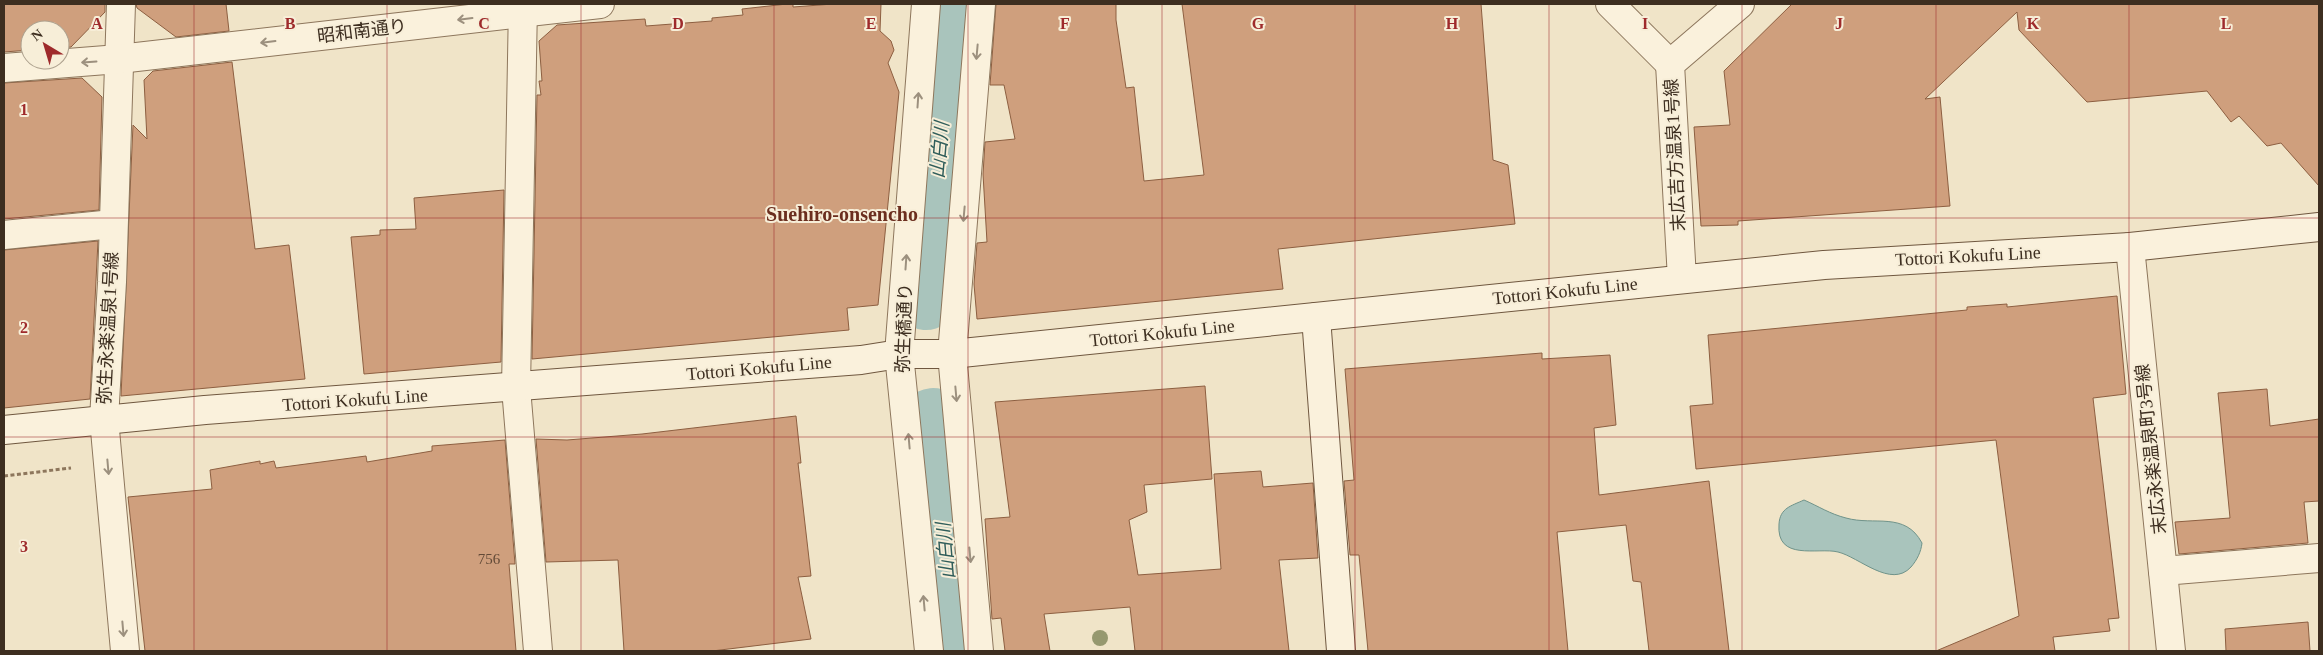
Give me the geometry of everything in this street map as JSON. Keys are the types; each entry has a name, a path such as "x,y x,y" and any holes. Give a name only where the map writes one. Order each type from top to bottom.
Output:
{"street":[{"name":"弥生永楽温泉1号線","path":"121,4 104,419 125,651"},
{"name":"昭和南通り","path":"4,68 119,59 523,8 600,4"},
{"name":"弥生橋通り","path":"926,4 899,354 929,651"},
{"path":"979,651 952,354 981,4"},
{"path":"1610,4 1670,64"},
{"name":"末広吉方温泉1号線","path":"1682,279 1670,64 1740,4"},
{"path":"523,8 516,388 538,651"},
{"path":"4,235 113,224"},
{"name":"Tottori Kokufu Line","path":"4,430 104,419 861,360 899,354 952,354 1824,265 2130,247 2319,227"},
{"name":"末広永楽温泉町3号線","path":"2130,247 2171,651"},
{"path":"1316,317 1341,651"},
{"path":"2164,571 2319,558"}],"path":[{"path":"4,476 71,468"}],"water":[{"path":"1804,500 1846,518 1898,523 1915,533 1922,543 1921,550 1911,567 1903,573 1894,575 1875,570 1838,552 1791,548 1784,544 1780,536 1779,524 1781,514 1787,508"}],"building":[{"path":"4,4 105,4 105,12 71,47 70,20 20,20 20,51 4,52"},
{"path":"136,4 226,4 229,31 176,37 137,8"},
{"path":"793,4 793,7 833,4 881,4 880,31 891,41 894,50 888,63 899,92 878,305 847,308 849,330 532,359 537,95 541,95 539,81 542,81 539,41 557,25 645,19 646,26 712,21 712,18 743,15 742,9"},
{"path":"996,4 1116,4 1116,20 1126,88 1134,87 1144,181 1204,175 1182,4 1481,4 1493,160 1508,165 1515,224 1278,249 1283,289 977,319 974,284 977,243 987,242 983,174 985,142 1015,139 1004,85 990,85"},
{"path":"1792,4 2319,4 2319,186 2281,143 2267,146 2239,116 2231,122 2207,91 2087,102 2019,30 2017,12 1925,99 1940,97 1950,206 1738,221 1738,225 1701,226 1694,127 1730,125 1724,71"},
{"path":"232,62 255,249 289,245 305,379 121,396 133,125 147,139 144,80 153,71"},
{"path":"82,78 102,97 99,210 4,219 4,83"},
{"path":"504,190 501,362 364,374 351,237 380,235 380,230 416,229 414,198"},
{"path":"98,241 90,399 4,408 4,250"},
{"path":"2117,296 2126,394 2093,398 2119,618 2108,619 2110,631 2053,637 2055,651 1936,651 2019,616 1996,440 1696,469 1690,406 1713,404 1708,335 1967,310 1967,307 2007,304 2007,307"},
{"path":"1542,353 1542,359 1610,355 1616,425 1594,428 1599,495 1709,481 1729,651 1649,651 1641,582 1633,581 1626,525 1557,532 1568,651 1368,651 1359,555 1350,555 1344,481 1354,480 1345,369"},
{"path":"1205,386 1212,479 1144,485 1147,512 1129,520 1138,575 1221,569 1214,474 1261,471 1263,487 1313,483 1318,558 1279,560 1289,651 1135,651 1130,607 1044,614 1050,651 1005,651 1001,618 992,619 985,519 1010,517 995,402"},
{"path":"2267,389 2270,426 2319,419 2319,501 2304,502 2308,543 2179,554 2175,522 2230,518 2218,393"},
{"path":"796,416 801,463 798,463 811,576 798,577 811,639 712,651 624,651 618,560 546,562 536,439 567,440 642,434"},
{"path":"505,440 515,564 509,564 516,651 145,651 128,497 212,489 210,470 260,461 260,464 274,461 276,468 366,456 367,462 432,451 432,446"},
{"path":"2308,622 2310,651 2226,651 2225,629"}],"waterway":[{"name":"山白川","path":"926,297 951,4"},
{"name":"山白川","path":"933,421 954,651"}],"district":[{"name":"Suehiro-onsencho","path":"842,214"}]}
